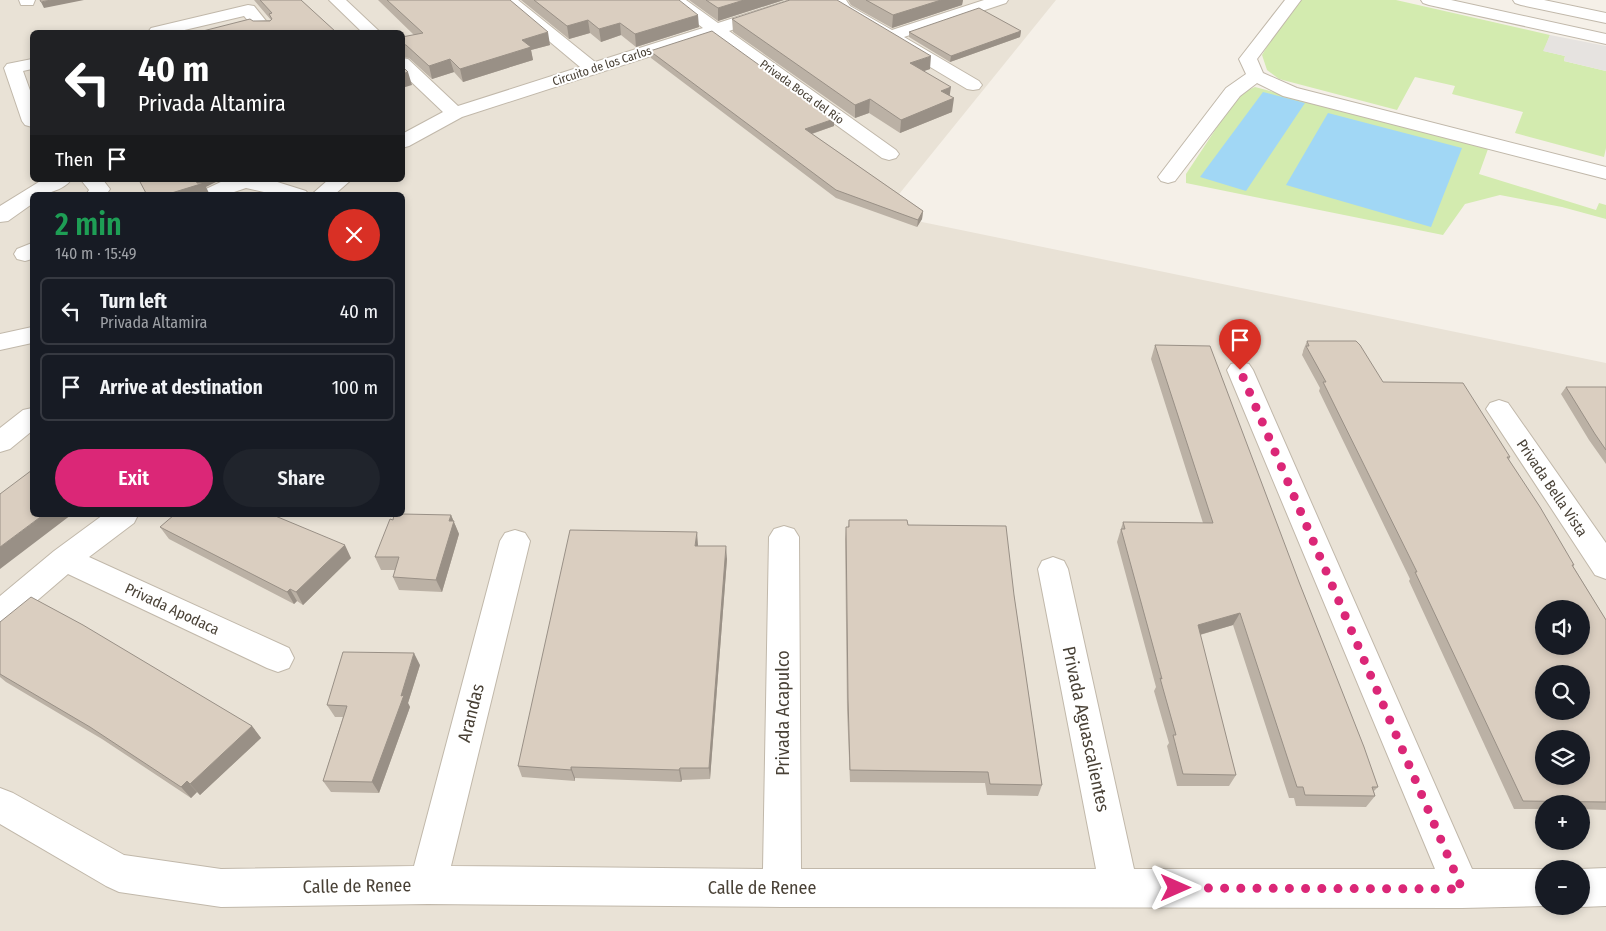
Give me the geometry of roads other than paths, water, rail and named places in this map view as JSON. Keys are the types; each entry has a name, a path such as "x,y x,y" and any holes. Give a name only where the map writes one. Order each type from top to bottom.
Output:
{"street":[{"path":"337,0 369,30"},
{"path":"508,0 592,69"},
{"name":"Privada Boca del Río","path":"675,0 889,154"},
{"name":"Circuito de los Carlos","path":"405,140 455,113 807,0"},
{"path":"838,0 844,9 973,85"},
{"path":"891,36 1000,0"},
{"path":"1293,0 1248,59 1256,76 1290,92 1606,173"},
{"path":"1429,0 1606,39"},
{"path":"1521,0 1606,18"},
{"path":"165,30 248,10 265,30"},
{"path":"30,64 13,68 30,115"},
{"path":"405,66 455,113"},
{"path":"1168,177 1233,92 1256,76"},
{"path":"36,192 56,182"},
{"path":"93,182 100,189 98,192"},
{"path":"214,192 228,183 234,182"},
{"path":"253,182 289,192"},
{"path":"325,192 338,182"},
{"path":"0,216 30,196"},
{"path":"0,342 30,335"},
{"path":"1240,370 1462,889"},
{"name":"Privada Bella Vista","path":"1499,409 1606,567"},
{"path":"0,442 30,419"},
{"path":"0,614 65,559 121,517"},
{"name":"Privada Acapulco","path":"782,888 784,537"},
{"name":"Arandas","path":"428,885 515,541"},
{"name":"Privada Apodaca","path":"65,559 278,658"},
{"name":"Privada Aguascalientes","path":"1053,569 1119,888"},
{"name":"Calle de Renee","path":"0,805 118,873 221,888 428,885 782,888 1535,888"},
{"path":"1590,888 1606,888"}],"water":[{"path":"1263,92 1305,103 1246,191 1200,177"},
{"path":"1328,113 1462,148 1431,227 1286,185"}]}
